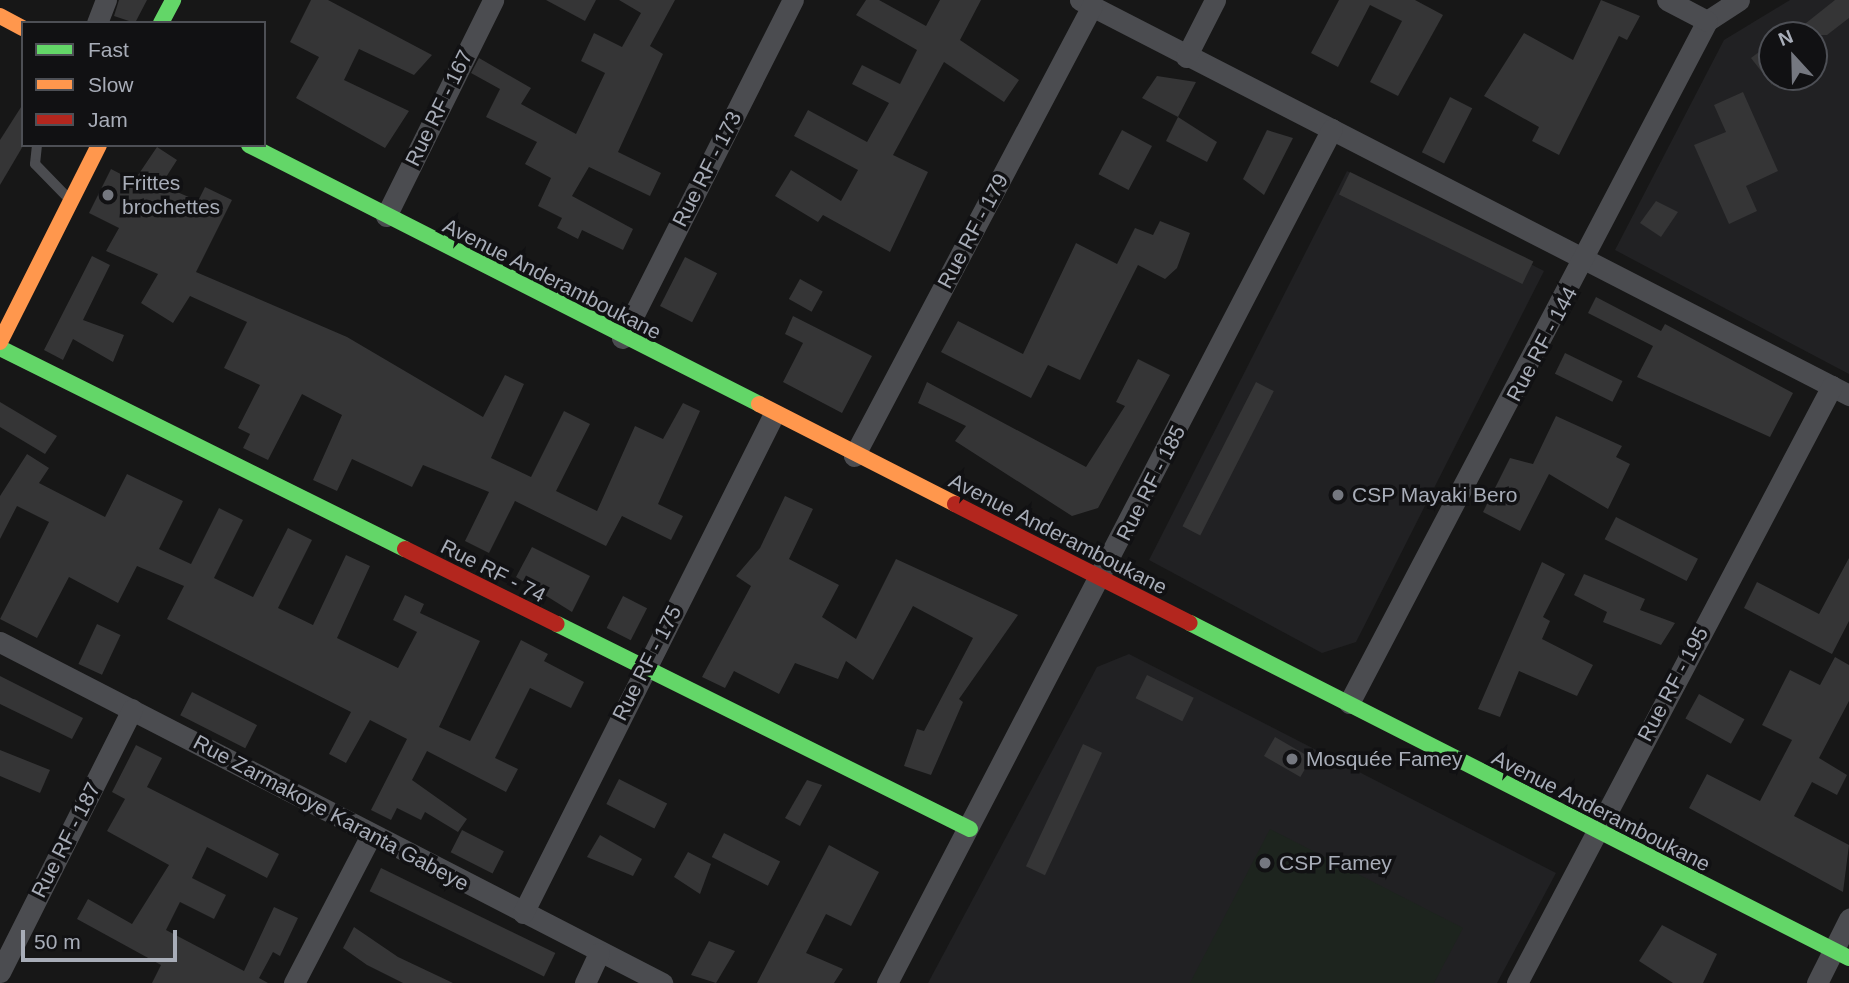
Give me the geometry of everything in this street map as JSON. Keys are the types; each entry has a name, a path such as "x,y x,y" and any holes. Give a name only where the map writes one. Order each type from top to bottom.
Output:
{"street":[{"path":"98,21 106,0"},
{"path":"162,21 173,0"},
{"name":"Rue RF - 167","path":"386,216 493,0"},
{"name":"Rue RF - 173","path":"622,338 793,0"},
{"path":"1186,57 1215,0"},
{"path":"1667,0 1706,21 1740,0"},
{"path":"1086,3 1186,57 1840,390"},
{"name":"Rue RF - 179","path":"854,456 1086,3"},
{"path":"0,16 21,27"},
{"name":"Rue RF - 144","path":"1349,703 1586,261 1706,21"},
{"name":"Rue RF - 185","path":"887,983 1101,580 1332,129"},
{"path":"0,342 98,147"},
{"name":"Avenue Anderamboukane","path":"253,147 773,416 1349,703 1594,833 1841,955"},
{"name":"Rue RF - 74","path":"0,348 643,669 970,828"},
{"name":"Rue RF - 195","path":"1517,983 1594,833 1840,390"},
{"name":"Rue RF - 175","path":"523,913 643,669 773,416"},
{"name":"Rue Zarmakoye Karanta Gabeye","path":"0,642 599,953 662,983"},
{"name":"Rue RF - 187","path":"0,972 132,709"},
{"path":"294,983 371,835"},
{"path":"1817,983 1841,955 1849,919"},
{"path":"585,983 599,953"}],"lane":[{"path":"37,147 35,164 71,201"}],"shaded area":[{"path":"1790,0 1849,0 1849,374 1615,250 1724,40"},
{"path":"1347,171 1544,271 1356,642 1322,653 1149,560"},
{"path":"1129,654 1556,873 1497,983 928,983 1097,667"},
{"path":"1270,829 1463,928 1434,983 1190,983"}],"building":[{"path":"119,0 147,0 136,21 114,16"},
{"path":"311,0 328,0 432,55 414,75 359,49 344,80 409,111 385,148 296,98 319,57 290,42"},
{"path":"546,0 596,0 585,21"},
{"path":"619,0 675,0 650,46 663,54 618,152 661,173 650,196 589,167 572,196 633,229 623,250 582,230 578,239 557,228 562,218 538,206 551,178 525,164 537,142 486,117 500,89 471,73 479,58 531,88 521,104 576,134 605,73 581,61 594,33 622,47 641,13"},
{"path":"866,0 879,0 926,26 940,0 981,0 960,40 1019,80 1004,102 944,62 893,155 928,172 890,252 823,215 818,222 775,196 791,170 841,201 858,170 794,136 808,110 867,142 889,103 852,84 862,65 900,84 917,50 856,15"},
{"path":"1339,0 1415,0 1443,15 1398,96 1370,82 1402,21 1370,5 1338,67 1311,53"},
{"path":"1601,0 1640,16 1627,40 1619,36 1559,155 1532,141 1539,127 1484,96 1524,33 1573,60"},
{"path":"1835,0 1849,0 1849,18 1828,34 1828,21 1809,21"},
{"path":"1758,53 1758,67 1751,58"},
{"path":"1157,76 1196,82 1178,117 1142,98"},
{"path":"1743,92 1778,171 1746,186 1757,211 1729,224 1694,145 1726,132 1714,105"},
{"path":"1450,97 1472,108 1444,164 1422,152"},
{"path":"21,107 22,147 0,185 0,140"},
{"path":"1178,117 1217,142 1207,162 1166,141"},
{"path":"1122,130 1152,146 1129,190 1099,174"},
{"path":"1267,130 1293,138 1264,195 1243,179"},
{"path":"157,147 177,160 161,185 198,201 205,187 232,200 196,272 347,337 483,417 505,375 524,384 491,458 531,477 564,411 590,424 556,491 597,511 635,426 663,439 683,403 700,411 658,504 683,516 671,540 622,516 606,546 515,501 489,553 465,541 489,492 423,465 412,487 352,459 337,491 313,480 342,415 302,394 268,460 243,448 250,434 238,428 260,385 224,368 247,322 190,296 173,323 141,303 158,274 106,251 119,228 89,213 111,169 134,181"},
{"path":"1350,172 1533,261 1522,284 1339,194"},
{"path":"1656,201 1678,212 1661,237 1640,223"},
{"path":"1160,221 1190,233 1177,268 1165,279 1138,265 1080,380 1048,365 1031,398 941,352 958,321 1023,354 1076,243 1117,264 1135,228 1153,235"},
{"path":"92,256 110,265 83,320 124,335 113,362 73,339 63,360 44,350"},
{"path":"685,257 717,273 692,322 660,306"},
{"path":"800,279 823,292 812,312 789,299"},
{"path":"1596,297 1661,331 1665,324 1793,393 1770,437 1637,377 1653,346 1588,313"},
{"path":"793,316 872,356 842,413 783,382 803,343 785,334"},
{"path":"1565,353 1623,381 1612,402 1555,374"},
{"path":"1138,359 1170,375 1098,508 1072,516 955,441 966,426 918,403 927,382 1086,467 1125,406 1116,402"},
{"path":"1256,382 1274,391 1200,535 1182,526"},
{"path":"0,402 57,436 45,454 0,427"},
{"path":"1556,416 1622,446 1616,457 1630,464 1608,509 1549,474 1520,531 1483,512 1510,458 1533,464"},
{"path":"27,454 49,468 39,483 105,517 127,474 183,501 159,549 191,564 219,508 243,520 214,578 253,597 288,528 312,540 278,608 313,625 346,555 370,566 337,638 398,668 417,632 393,620 405,595 424,604 420,613 480,641 439,727 470,741 521,640 548,654 544,661 584,682 571,708 530,688 495,758 518,769 506,792 427,751 412,780 467,819 458,832 425,812 421,820 397,808 391,820 371,810 407,739 370,720 346,763 329,754 351,712 167,619 184,586 137,566 118,603 69,577 37,638 0,619 49,522 17,506 0,539 0,496"},
{"path":"785,496 813,509 789,559 839,585 822,617 856,639 896,559 1018,615 959,699 963,702 931,775 904,766 917,729 924,731 973,638 913,606 873,680 846,661 838,679 795,663 779,694 734,671 725,688 702,677 751,586 736,576 760,548"},
{"path":"1616,517 1698,559 1687,581 1605,539"},
{"path":"532,547 590,576 572,612 516,577"},
{"path":"1849,558 1849,621 1832,654 1744,608 1757,582 1819,614"},
{"path":"1542,562 1565,574 1543,617 1550,621 1542,639 1593,665 1577,696 1519,671 1500,717 1478,709"},
{"path":"1584,574 1645,599 1640,610 1675,623 1661,645 1603,622 1607,612 1574,595"},
{"path":"623,596 647,608 631,640 607,628"},
{"path":"97,624 121,635 102,675 78,664"},
{"path":"1835,657 1849,665 1849,701 1819,758 1847,775 1837,795 1812,782 1794,816 1849,845 1843,892 1689,808 1707,774 1760,801 1792,740 1762,725 1790,670 1820,685"},
{"path":"1147,675 1194,698 1182,721 1136,698"},
{"path":"0,676 83,718 72,739 0,704"},
{"path":"192,692 257,725 245,748 180,715"},
{"path":"1699,694 1744,719 1731,744 1685,718"},
{"path":"1275,737 1311,758 1300,777 1264,756"},
{"path":"1083,744 1102,753 1045,875 1026,866"},
{"path":"136,745 162,758 147,787 279,854 267,878 207,847 192,878 226,895 214,919 180,902 166,930 244,971 274,907 298,918 280,956 273,952 259,978 268,983 152,983 161,965 77,919 88,899 132,924 169,865 107,831 125,799 112,792"},
{"path":"0,750 50,770 40,793 0,776"},
{"path":"619,779 667,804 654,828 606,804"},
{"path":"807,780 822,785 800,826 785,818"},
{"path":"462,830 504,851 493,874 451,852"},
{"path":"724,833 780,862 768,886 712,857"},
{"path":"600,835 642,859 633,876 587,857"},
{"path":"829,845 879,872 851,926 826,914 806,953 843,969 834,983 757,983"},
{"path":"688,852 711,864 700,894 674,877"},
{"path":"381,868 555,953 544,976 370,891"},
{"path":"1662,925 1717,954 1703,983 1673,983 1639,961"},
{"path":"354,927 398,957 453,983 403,983 367,965 343,948"},
{"path":"709,941 735,951 716,983 691,975"}],"traffic: fast":[{"path":"162,21 173,0"},
{"path":"253,147 759,404"},
{"path":"0,348 405,549"},
{"path":"1190,623 1849,958"},
{"path":"557,624 970,829"}],"traffic: slow":[{"path":"0,16 21,27"},
{"path":"0,342 98,147"},
{"path":"759,404 955,504"}],"traffic: jam":[{"path":"955,504 1190,623"},
{"path":"405,549 557,624"}],"place":[{"name":"Frittes brochettes","path":"108,195"},
{"name":"CSP Mayaki Bero","path":"1338,495"},
{"name":"Mosquée Famey","path":"1292,759"},
{"name":"CSP Famey","path":"1265,863"}]}
